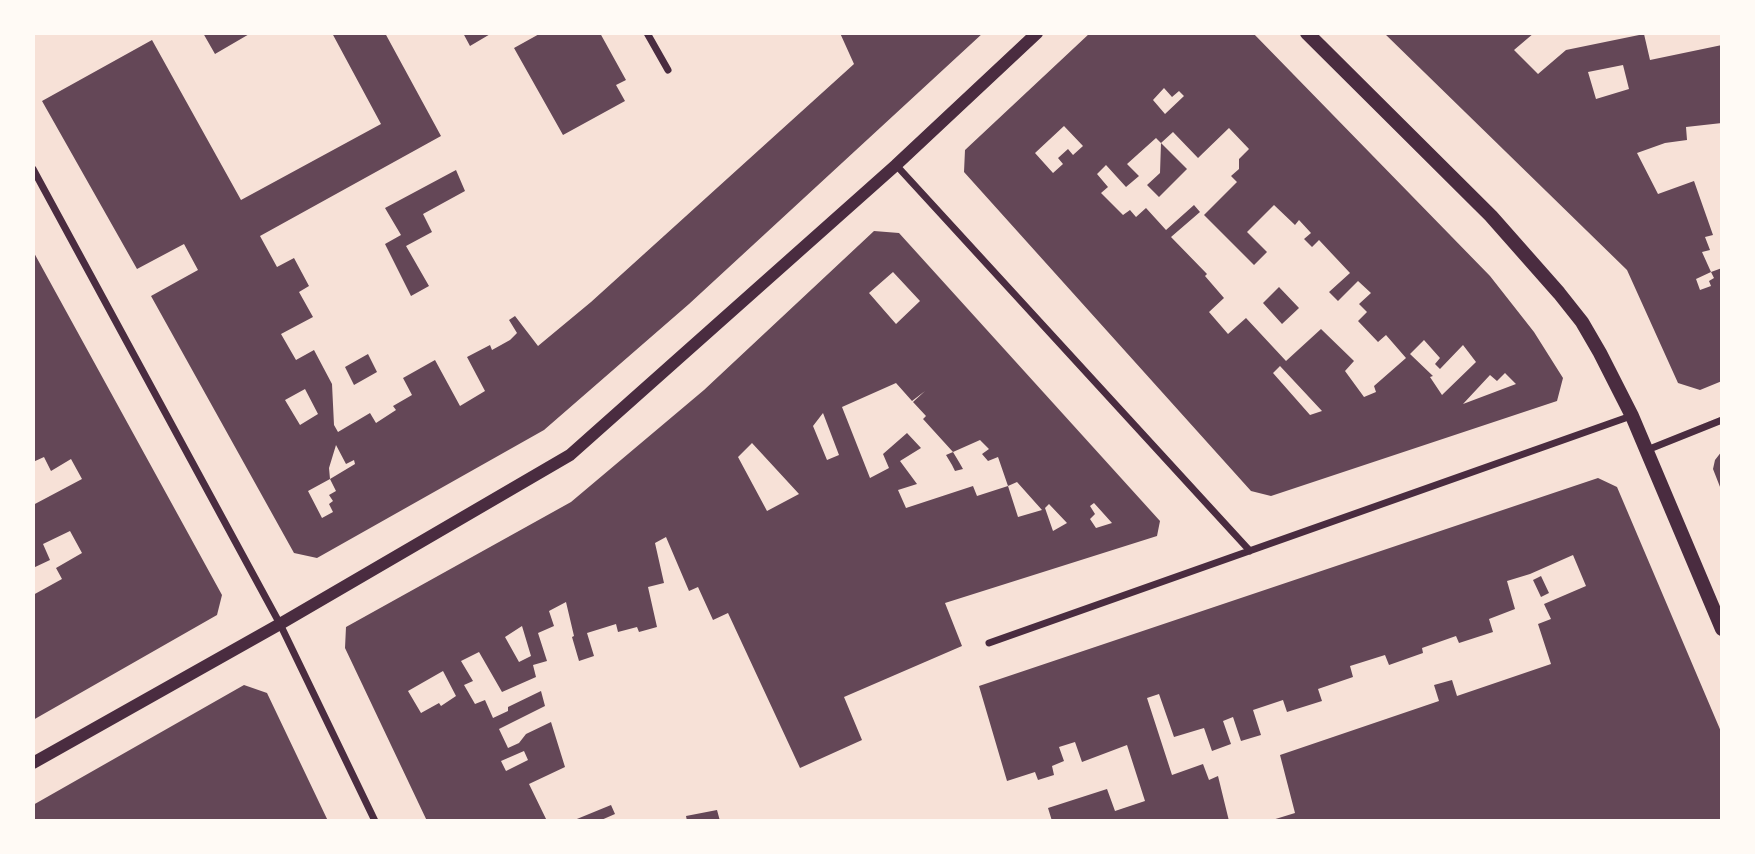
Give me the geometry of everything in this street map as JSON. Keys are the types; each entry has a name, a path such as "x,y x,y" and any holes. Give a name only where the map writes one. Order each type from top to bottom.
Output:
{"main road":[{"path":"1307,33 1491,216 1582,322 1632,416 1722,629"}],"street":[{"path":"647,33 668,70"},
{"path":"33,763 280,624 570,455 896,165 1037,33"},
{"path":"896,165 1250,551"},
{"path":"33,169 280,624 375,821"},
{"path":"989,643 1632,416"},
{"path":"1647,450 1722,420"}],"building":[{"path":"203,33 251,33 215,54"},
{"path":"332,33 385,33 441,136 260,236 277,267 294,258 309,286 299,292 313,317 281,334 296,360 314,350 332,384 334,425 338,432 370,413 376,423 396,410 393,406 412,395 403,378 435,360 460,406 485,391 467,357 490,345 492,350 510,340 517,333 509,320 515,316 538,346 591,302 854,64 840,33 983,33 689,304 544,430 317,558 294,553 151,296 198,270 184,244 137,269 42,101 152,40 241,200 381,124","holes":["305,389 318,414 300,425 285,400","336,445 346,464 354,460 355,464 330,479 329,468","330,479 336,491 329,495 333,501 329,504 333,512 322,518 308,491"]},
{"path":"463,33 492,33 470,46"},
{"path":"541,33 600,33 626,80 616,85 625,101 563,135 514,48"},
{"path":"1090,33 1253,33 1490,276 1534,332 1563,378 1557,401 1271,496 1251,491 964,172 965,150","holes":["1164,88 1172,97 1179,91 1184,96 1165,114 1153,100","1064,126 1083,146 1073,155 1068,149 1058,158 1063,164 1053,173 1035,153","1229,128 1249,149 1239,159 1239,169 1231,176 1237,182 1204,215 1254,265 1267,252 1247,232 1274,205 1295,225 1299,220 1311,233 1304,239 1312,247 1319,240 1350,273 1329,292 1338,301 1358,281 1371,293 1359,304 1367,312 1358,321 1378,342 1386,335 1406,358 1374,386 1376,392 1364,397 1345,371 1354,361 1321,329 1286,361 1246,318 1228,334 1209,312 1224,298 1205,276 1207,274 1171,237 1200,212 1194,205 1166,230 1146,208 1136,217 1130,210 1123,215 1101,193 1108,187 1097,174 1106,165 1126,187 1139,176 1127,164 1156,138 1161,143 1173,132 1198,158","1424,340 1440,358 1435,364 1440,369 1463,345 1476,362 1442,395 1430,377 1433,376 1410,354","1280,366 1322,411 1310,415 1273,373","1505,373 1516,384 1463,404 1490,375 1497,381"]},
{"path":"1384,33 1534,33 1514,50 1538,74 1566,50 1644,34 1650,60 1722,45 1722,123 1686,127 1687,140 1665,143 1637,153 1658,194 1694,181 1713,235 1705,237 1710,250 1702,252 1711,272 1722,268 1722,381 1700,390 1678,383 1627,270","holes":["1623,65 1629,89 1596,99 1588,72","1711,272 1714,278 1709,281 1711,286 1700,290 1696,279"]},
{"path":"1161,143 1187,169 1159,197 1147,185 1160,173"},
{"path":"456,170 465,191 423,214 432,232 406,246 429,286 411,296 385,244 401,235 385,208"},
{"path":"874,231 899,233 1160,521 1157,536 945,603 962,646 844,697 862,740 800,768 728,613 713,620 698,587 689,591 666,537 655,543 664,583 648,587 657,627 639,632 637,627 618,632 616,624 587,633 594,656 579,661 566,602 549,611 554,626 538,633 547,661 533,665 536,677 502,692 479,652 461,661 473,681 464,685 475,704 485,700 493,718 508,711 508,707 541,691 545,706 499,729 508,748 519,743 526,734 551,722 565,767 529,784 547,821 427,821 345,648 346,627 571,502 704,390","holes":["893,272 920,301 896,324 869,293","896,383 912,401 925,391 913,402 926,416 923,419 953,452 980,440 989,449 982,454 988,461 998,457 1008,486 977,496 973,486 906,508 898,490 917,484 900,461 921,448 907,433 883,454 889,468 870,478 842,407","823,413 839,455 827,460 813,426","752,443 799,494 767,511 738,457","1017,482 1042,510 1018,517 1008,486","1094,503 1112,523 1096,528 1090,519 1095,514 1090,506","1049,504 1067,523 1053,531 1045,508","522,626 531,656 519,662 505,637","443,671 456,696 441,706 439,703 421,713 408,691","524,751 528,760 506,771 501,761"]},
{"path":"33,251 222,595 217,615 33,720 33,595 62,579 56,568 82,553 70,531 43,544 50,560 33,568 33,505 82,479 71,459 51,471 44,457 33,462"},
{"path":"1279,287 1299,308 1282,324 1263,303"},
{"path":"368,354 377,372 354,385 345,367"},
{"path":"1722,451 1722,492 1713,469 1715,460"},
{"path":"953,452 963,469 955,471 946,455"},
{"path":"1598,478 1617,487 1722,734 1722,821 1269,821 1295,813 1280,755 1439,701 1434,685 1452,680 1457,696 1551,664 1538,624 1551,619 1544,604 1586,586 1573,555 1507,581 1515,609 1489,619 1493,632 1459,643 1456,636 1422,648 1423,653 1389,665 1385,655 1350,666 1353,677 1318,689 1322,701 1287,712 1283,700 1253,710 1261,735 1241,741 1233,717 1223,721 1231,744 1212,751 1204,728 1174,737 1159,694 1147,698 1172,775 1203,764 1209,780 1218,776 1229,821 1052,821 1048,808 1107,789 1115,811 1145,801 1127,745 1082,762 1075,742 1059,747 1064,761 1052,766 1054,775 1038,780 1035,772 1007,781 979,686"},
{"path":"1541,576 1549,593 1541,597 1533,580"},
{"path":"244,685 267,693 328,821 33,821 33,805"},
{"path":"611,805 615,814 599,821 572,821"},
{"path":"717,810 720,821 687,821 686,816"}]}
